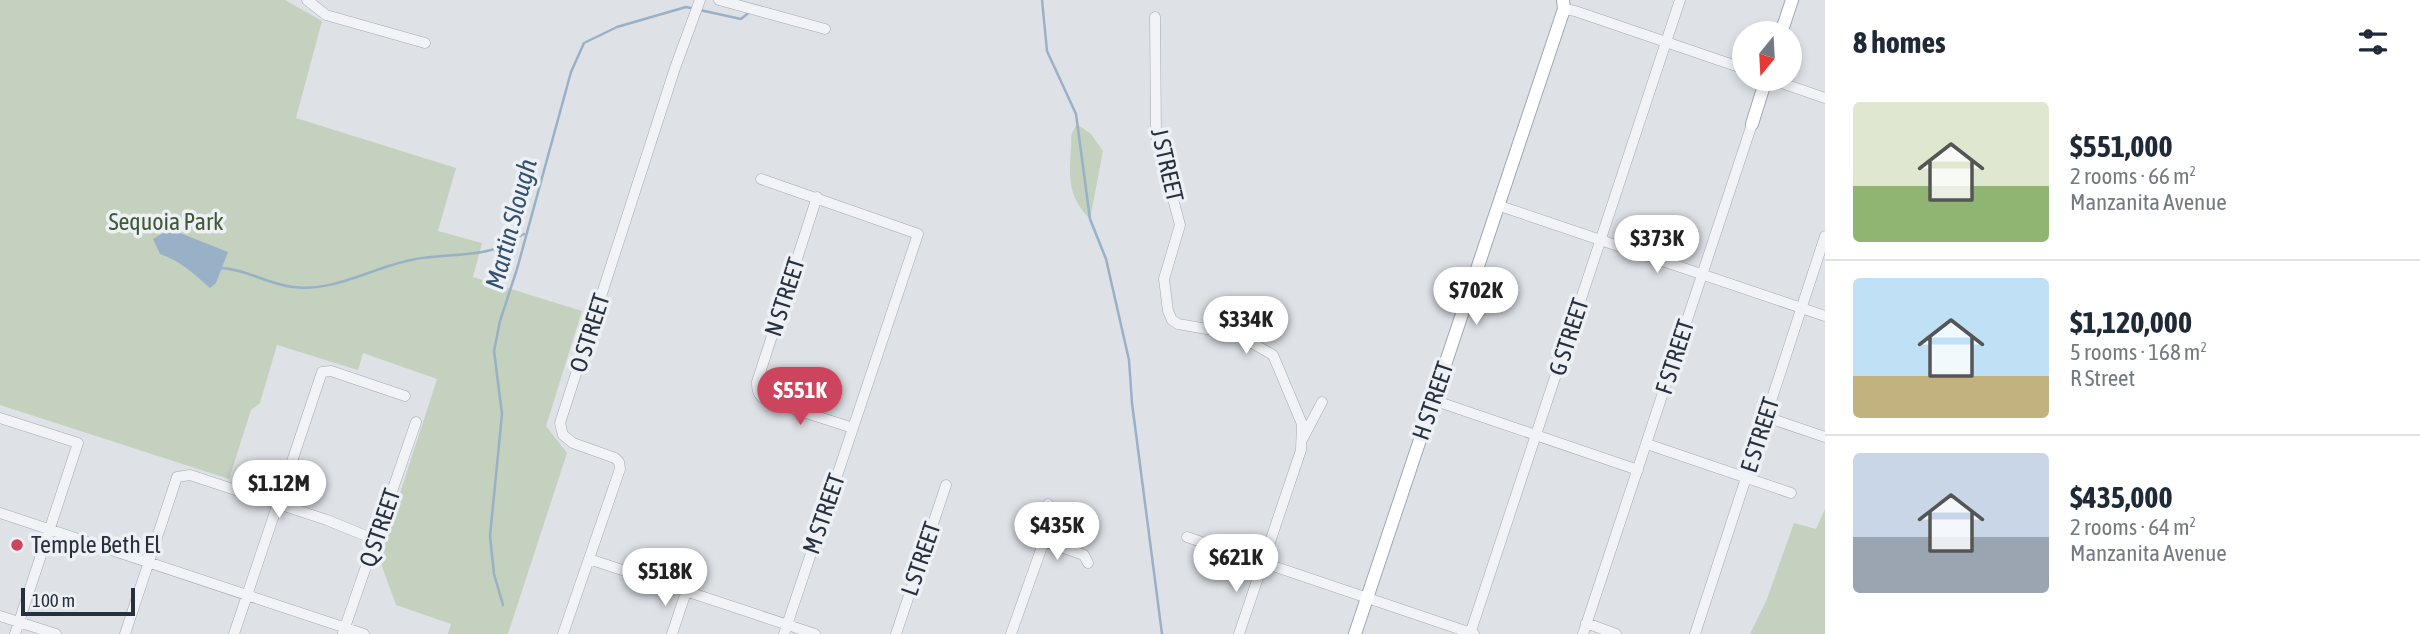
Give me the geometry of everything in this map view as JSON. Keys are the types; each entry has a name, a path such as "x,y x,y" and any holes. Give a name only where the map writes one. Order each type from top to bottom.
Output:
{"main road":[{"path":"1786,21 1792,0"},
{"name":"H STREET","path":"1355,634 1500,206 1563,5"},
{"name":"F STREET","path":"1752,124 1764,91"}],"street":[{"path":"307,0 326,15 425,43"},
{"name":"O STREET","path":"564,634 620,469 615,458 573,443 563,435 560,423 675,68 700,0"},
{"path":"719,0 824,29"},
{"name":"G STREET","path":"1471,634 1680,0"},
{"path":"1563,5 1732,64"},
{"name":"J STREET","path":"1155,16 1156,135 1180,225 1164,279 1168,311 1172,320 1178,324 1236,334 1273,355 1302,424 1303,438"},
{"path":"1802,90 1825,98"},
{"name":"F STREET","path":"1584,629 1752,124"},
{"path":"761,179 817,197"},
{"name":"M STREET","path":"785,629 918,234 817,197"},
{"name":"N STREET","path":"817,197 757,382 760,396 853,428"},
{"path":"1500,206 1825,316"},
{"name":"E STREET","path":"1695,634 1825,236"},
{"path":"234,634 321,372 331,370 405,396"},
{"path":"1433,400 1638,470"},
{"path":"1239,634 1303,438 1322,402"},
{"path":"1766,417 1825,437"},
{"path":"0,418 78,443 16,634"},
{"name":"Q STREET","path":"344,631 416,422"},
{"path":"1647,444 1791,493"},
{"path":"125,634 177,477 190,475 277,503 376,540"},
{"name":"L STREET","path":"896,634 946,485"},
{"path":"1011,634 1044,541 1048,504"},
{"path":"0,513 344,631 364,634"},
{"path":"1187,537 1471,634"},
{"path":"1044,541 1084,555 1088,563"},
{"path":"589,559 785,629 815,634"},
{"path":"672,634 686,592"},
{"path":"0,616 56,634"},
{"path":"1584,629 1616,634"}],"green space":[{"name":"Sequoia Park","path":"0,0 285,0 322,21 296,118 456,168 438,231 482,243 473,277 582,311 546,426 567,453 508,634 448,634 451,624 396,605 379,558 437,379 363,353 358,370 277,345 260,403 251,410 229,479 0,405"},
{"path":"1077,124 1091,134 1103,151 1090,219 1077,203 1070,179 1071,137"},
{"path":"1825,509 1825,634 1750,634 1767,599 1794,523 1816,529"}],"water":[{"path":"170,229 228,252 216,283 210,288 181,264 160,254 153,239"}],"waterway":[{"path":"1042,0 1047,51 1076,114 1090,219 1106,259 1129,360 1132,403 1162,634"},
{"name":"Martin Slough","path":"503,605 494,574 490,536 502,414 494,351 500,321 571,72 584,43 617,27 686,7 741,19 751,11"},
{"path":"221,268 283,285 308,288 338,283 411,260 491,250 524,234"}],"place":[{"name":"Temple Beth El","path":"17,545"}]}
